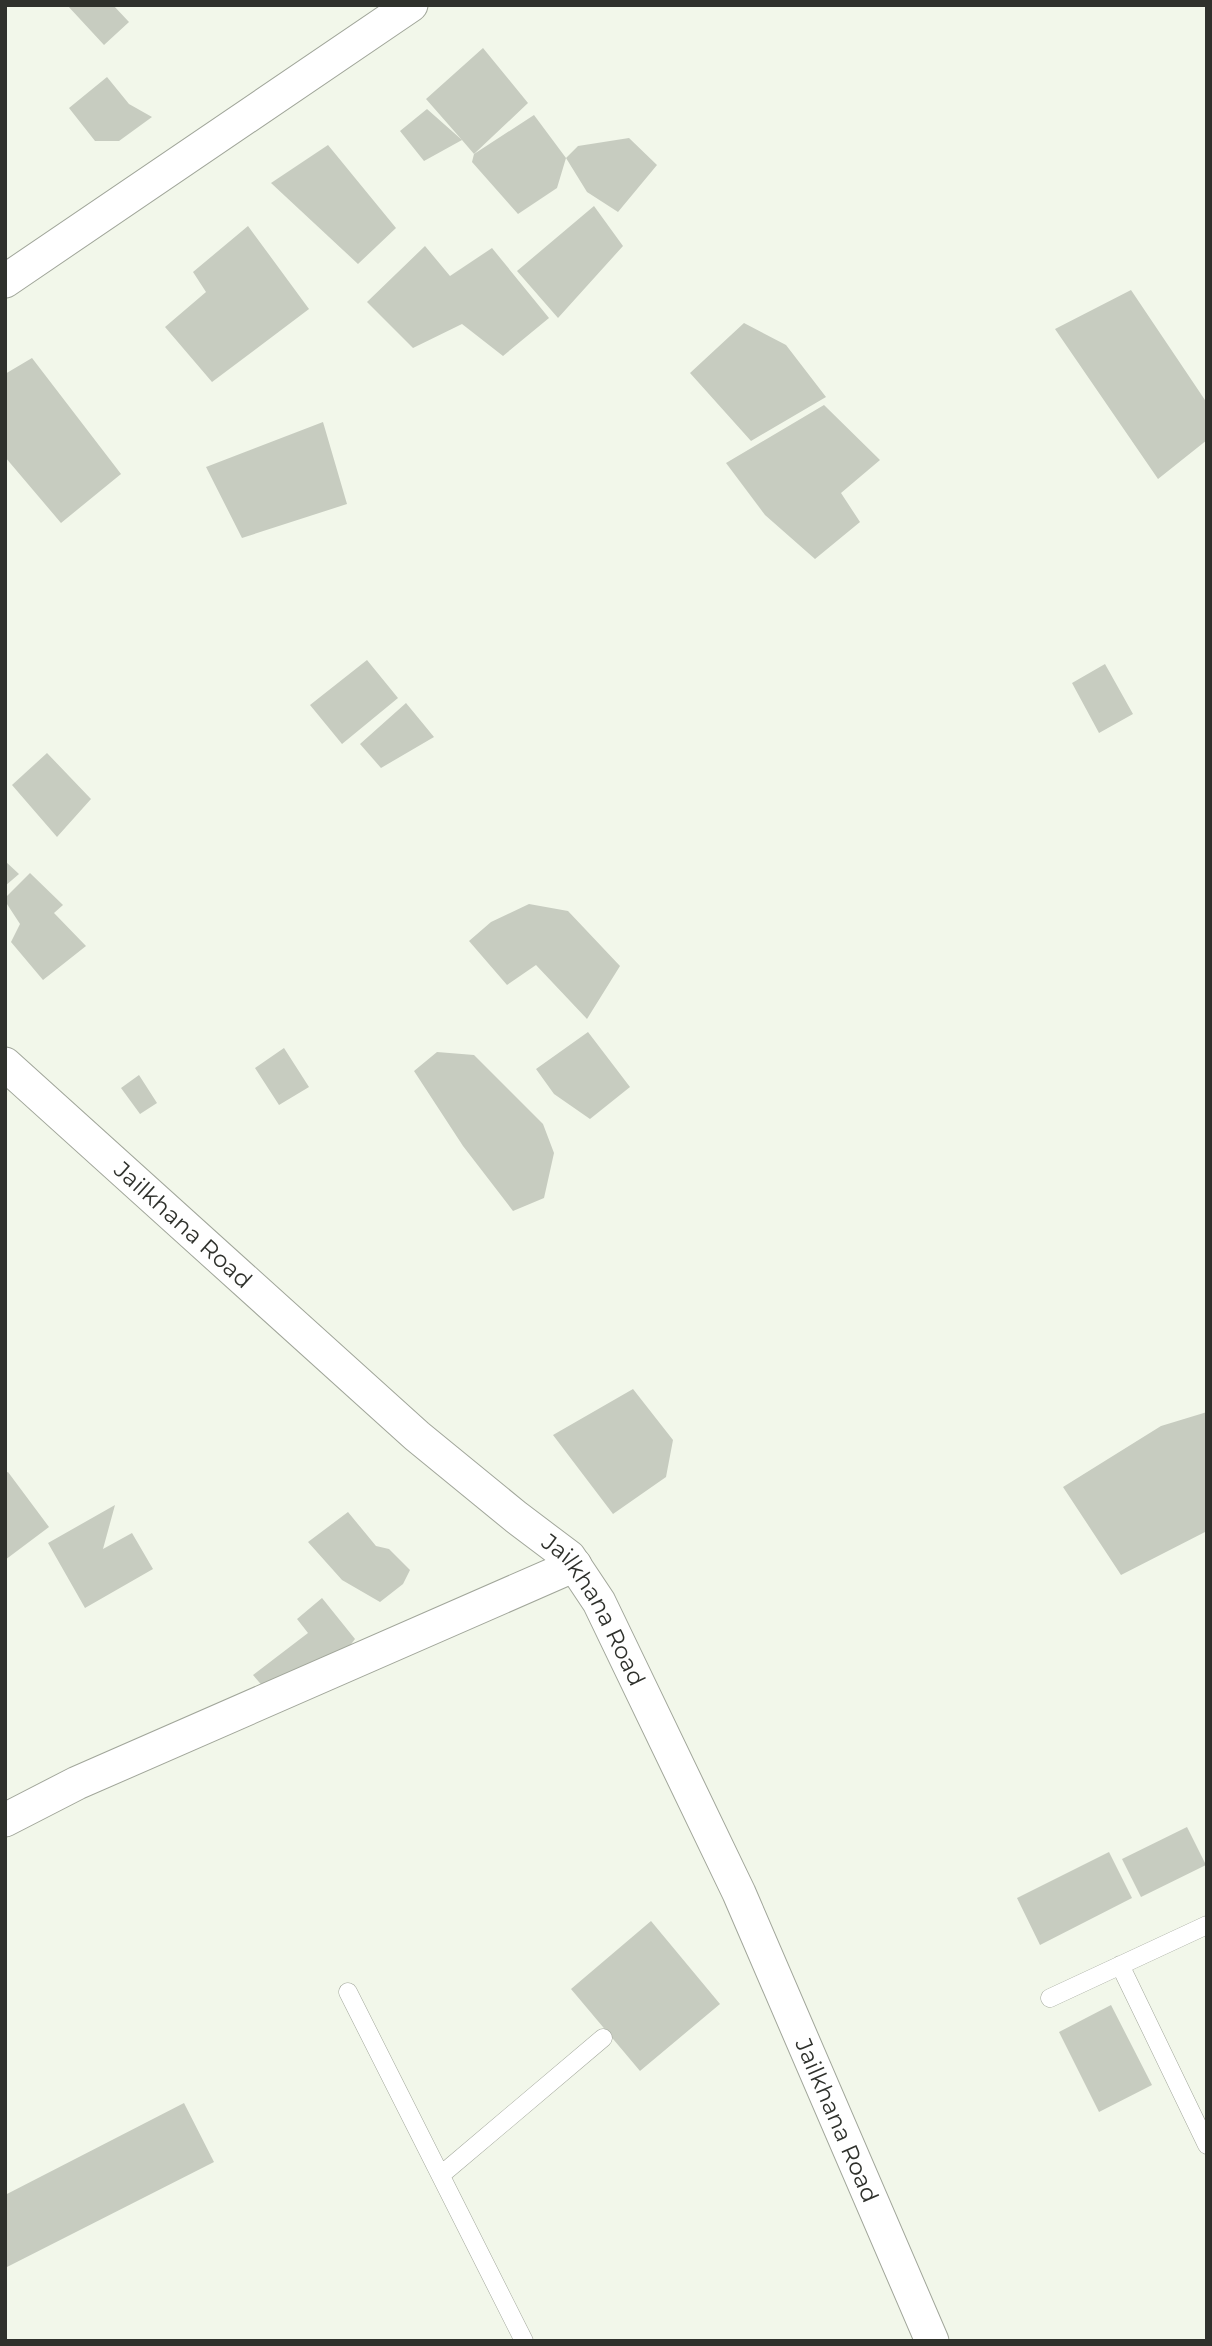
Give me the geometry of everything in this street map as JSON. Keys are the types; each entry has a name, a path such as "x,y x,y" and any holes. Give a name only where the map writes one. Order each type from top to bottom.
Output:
{"street":[{"path":"5,281 411,5"},
{"name":"Jailkhana Road","path":"5,1064 417,1436 569,1557 575,1565 599,1602 738,1894 932,2341"},
{"path":"5,1820 77,1783 575,1565"}],"lane":[{"path":"1050,1998 1207,1926"},
{"path":"1121,1965 1207,2145"},
{"path":"348,1992 524,2341"},
{"path":"441,2175 603,2038"}],"building":[{"path":"67,5 113,5 129,22 104,45"},
{"path":"483,48 528,103 474,154 426,99"},
{"path":"107,77 129,104 152,117 119,141 95,141 69,108"},
{"path":"427,109 462,140 424,161 400,131"},
{"path":"534,115 566,158 557,188 518,214 472,162 474,154"},
{"path":"629,138 657,165 618,212 587,192 566,158 578,146"},
{"path":"328,145 396,228 358,264 271,183"},
{"path":"594,206 623,246 558,318 517,271"},
{"path":"248,226 309,309 212,382 165,327 206,292 193,272"},
{"path":"425,246 450,276 492,248 549,318 503,356 462,324 413,348 367,302"},
{"path":"1131,290 1207,403 1207,440 1158,479 1055,329"},
{"path":"744,323 786,345 826,397 751,441 690,373"},
{"path":"32,358 121,474 61,523 5,457 5,374"},
{"path":"824,405 880,460 841,493 860,522 815,559 765,515 726,463"},
{"path":"323,422 347,504 242,538 206,467"},
{"path":"367,660 398,698 342,744 310,705"},
{"path":"1105,664 1133,714 1099,733 1072,683"},
{"path":"406,703 434,737 381,768 360,744"},
{"path":"47,753 91,799 57,837 12,785"},
{"path":"5,861 19,874 5,886"},
{"path":"30,873 63,905 54,913 86,946 43,980 11,942 20,924 5,901"},
{"path":"529,904 568,911 620,966 587,1019 536,965 507,985 469,941 491,922"},
{"path":"588,1032 630,1087 590,1119 554,1094 536,1069"},
{"path":"284,1048 309,1087 279,1105 255,1068"},
{"path":"437,1052 474,1055 543,1124 554,1153 544,1198 513,1211 463,1146 414,1071"},
{"path":"139,1075 157,1103 140,1114 121,1088"},
{"path":"633,1389 673,1440 666,1477 613,1514 553,1435"},
{"path":"1207,1412 1207,1531 1121,1575 1063,1487 1161,1426"},
{"path":"8,1472 49,1527 5,1560 5,1473"},
{"path":"115,1505 103,1549 132,1533 153,1569 85,1608 48,1543"},
{"path":"348,1512 376,1546 389,1549 410,1570 403,1584 380,1602 342,1580 308,1542"},
{"path":"322,1598 355,1639 343,1655 272,1697 253,1675 308,1633 297,1619"},
{"path":"1187,1827 1206,1865 1141,1897 1122,1859"},
{"path":"1109,1852 1132,1898 1040,1945 1017,1898"},
{"path":"651,1921 720,2004 640,2071 571,1989"},
{"path":"1111,2005 1152,2085 1099,2112 1059,2032"},
{"path":"184,2103 214,2162 5,2268 5,2195"}]}
